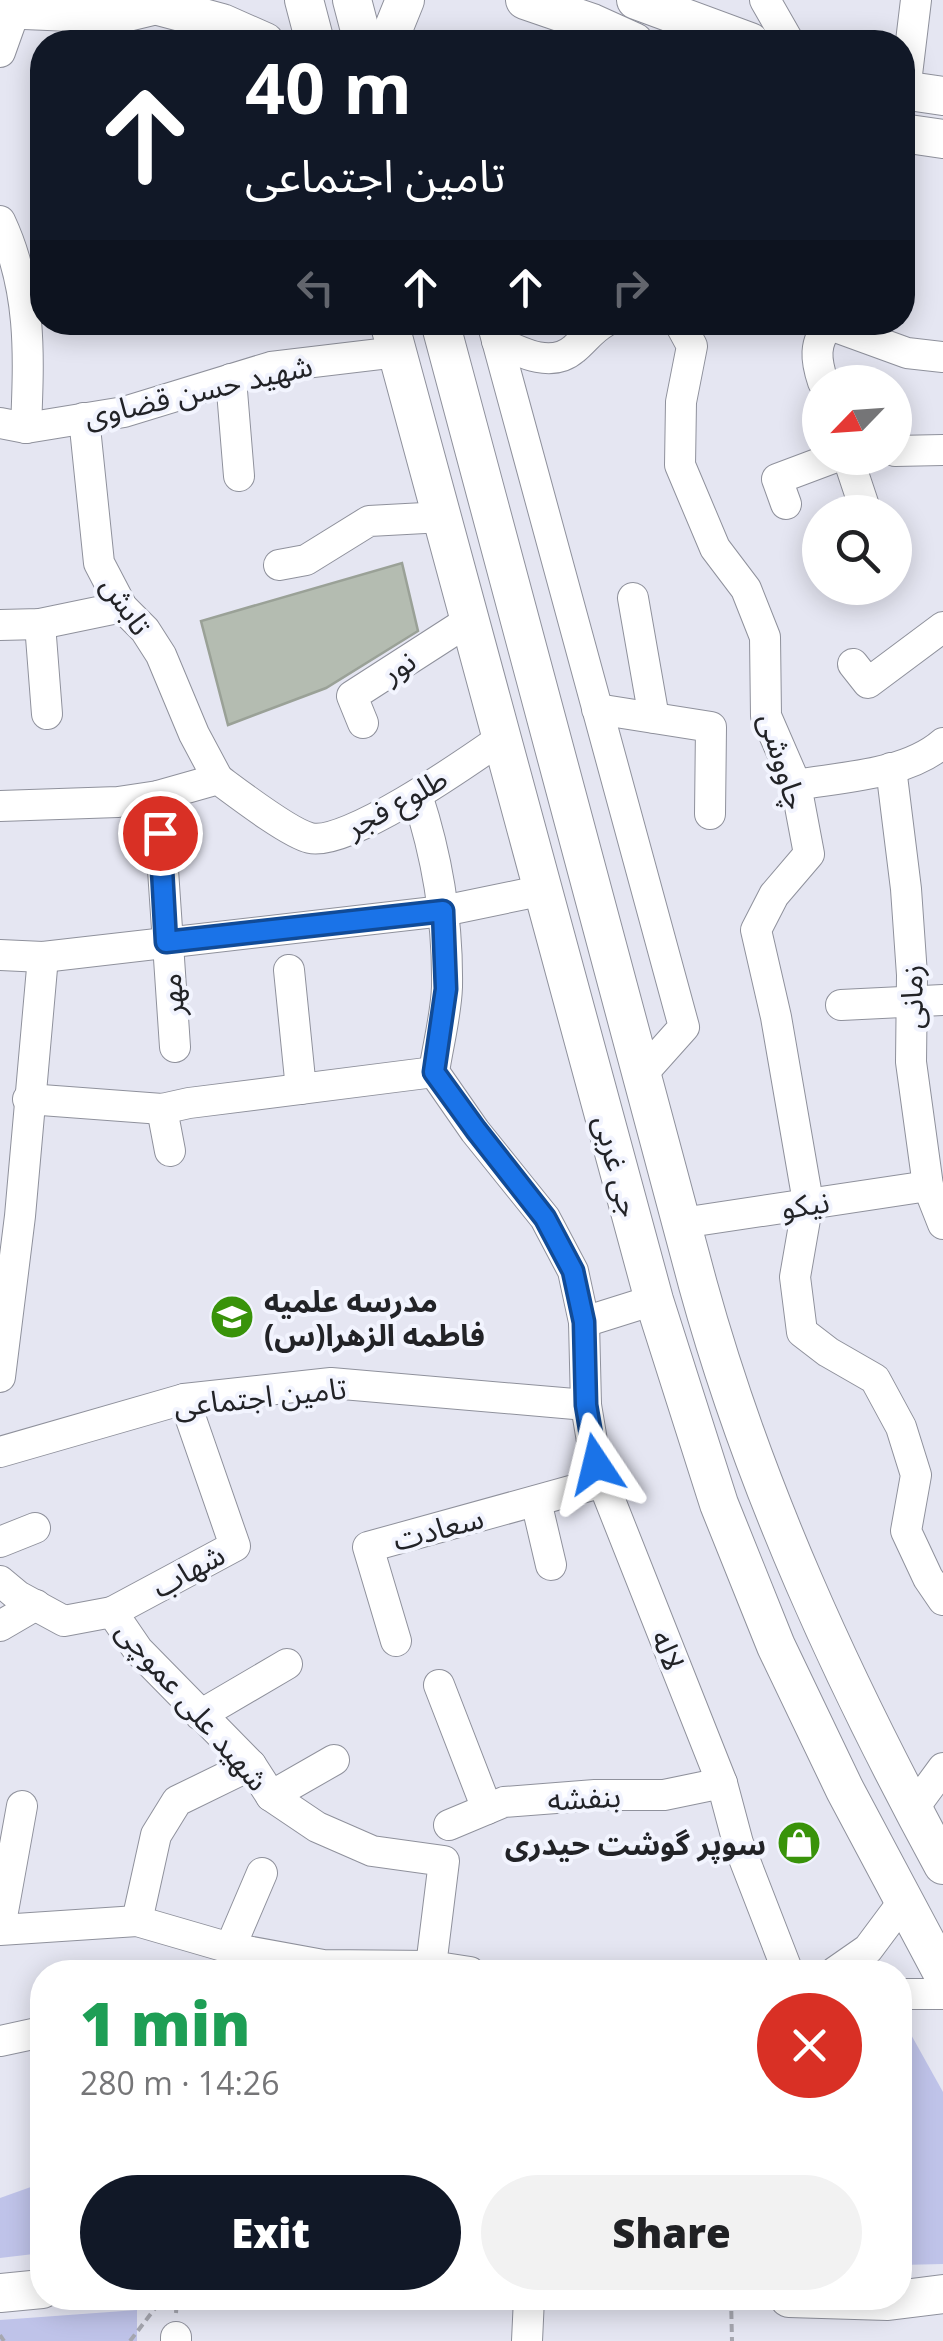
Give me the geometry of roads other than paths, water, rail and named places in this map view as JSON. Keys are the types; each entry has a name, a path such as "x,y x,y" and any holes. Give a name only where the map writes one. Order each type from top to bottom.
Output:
{"main road":[{"path":"304,0 313,30"},
{"path":"352,0 361,30"},
{"path":"393,30 405,0"},
{"path":"525,0 606,30"},
{"path":"636,0 716,30"},
{"path":"7,10 149,5 238,30"},
{"path":"915,92 943,96"},
{"path":"915,135 943,139"},
{"name":"جی غربی","path":"443,335 705,1309 755,1462 820,1616 886,1761 943,1865"},
{"name":"جی غربی","path":"393,337 654,1300 718,1504 776,1646 943,1974"},
{"path":"0,2293 30,2291"},
{"path":"912,2298 943,2294"},
{"path":"912,2310 943,2317"}],"street":[{"path":"747,30 753,0"},
{"path":"765,0 783,30"},
{"path":"912,30 916,0"},
{"path":"0,52 7,10"},
{"path":"0,221 12,248 30,336 13,426"},
{"path":"495,335 684,1026 642,1074"},
{"path":"498,335 533,358 570,353 588,335"},
{"path":"570,353 573,335"},
{"name":"چاووشی","path":"686,335 692,346 681,402 680,465 715,548 746,589 765,637 766,716 796,786 810,854 774,895 756,930 776,1017 808,1202 795,1277 802,1332 875,1380 901,1428 916,1476 906,1531 943,1600"},
{"path":"815,365 820,335"},
{"path":"860,335 907,352 943,357"},
{"name":"شهید حسن قضاوی","path":"13,426 124,412 272,367 393,337"},
{"path":"231,379 239,476"},
{"name":"تابش","path":"84,418 99,563 122,607 145,630 161,655 194,734 218,779"},
{"path":"912,451 943,450"},
{"path":"786,504 777,479 802,470"},
{"path":"279,565 306,560 369,521 442,517"},
{"path":"633,598 654,718"},
{"path":"0,626 40,624 122,607"},
{"name":"نور","path":"362,724 352,696 470,620"},
{"path":"40,624 47,714"},
{"path":"853,664 868,683 943,626"},
{"path":"598,709 711,727 710,814"},
{"name":"طلوع فجر","path":"218,779 259,809 310,838 333,836 418,796 502,738"},
{"path":"796,786 890,768 930,754 943,743"},
{"name":"زمانی","path":"890,768 906,889 911,1062 928,1186 943,1224"},
{"path":"0,806 118,802 158,796 218,779"},
{"name":"مهر","path":"158,796 175,1047"},
{"path":"418,796 428,827 443,911 446,989 434,1072 545,1218 573,1271 584,1322 654,1300"},
{"path":"0,955 43,956 443,911 544,890"},
{"path":"0,1377 6,1268 20,1216 43,956"},
{"path":"289,970 300,1089"},
{"path":"841,1005 943,1000"},
{"path":"28,1100 162,1109 434,1072"},
{"path":"162,1109 170,1151"},
{"name":"نیکو","path":"682,1223 928,1186"},
{"name":"لاله","path":"584,1322 586,1405 596,1464 722,1783 738,1844 783,1960"},
{"name":"تامین اجتماعی","path":"0,1452 184,1399 330,1383 586,1405"},
{"name":"شهاب","path":"112,1612 235,1546 184,1399"},
{"name":"سعادت","path":"396,1642 368,1547 603,1482"},
{"path":"536,1501 550,1565"},
{"path":"0,1542 35,1528"},
{"name":"شهید علی عموچی","path":"0,1581 64,1621 112,1612 138,1650 250,1765 271,1796 317,1827 372,1851 444,1861 432,1960"},
{"path":"0,1626 36,1605"},
{"path":"200,1715 288,1664"},
{"path":"438,1685 486,1809"},
{"path":"271,1796 334,1760"},
{"path":"137,1921 156,1834 177,1801 250,1765"},
{"path":"912,1809 943,1768"},
{"name":"بنفشه","path":"449,1824 504,1802 595,1794 664,1795 722,1783"},
{"path":"22,1806 0,1929 137,1921 283,1960"},
{"path":"230,1948 262,1873"},
{"path":"852,1960 868,1949 903,1902"},
{"path":"912,1994 943,1994"},
{"path":"0,2041 30,2035"},
{"path":"527,2341 528,2310"}],"place":[{"name":"مدرسه علمیه فاطمه الزهرا(س)","path":"232,1317"},
{"name":"سوپر گوشت حیدری","path":"799,1843"}]}
